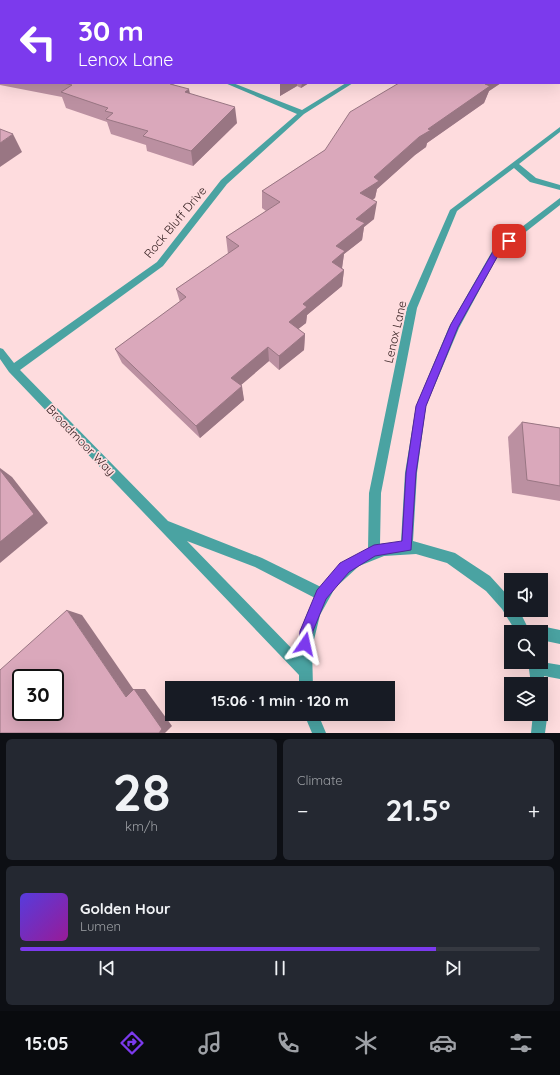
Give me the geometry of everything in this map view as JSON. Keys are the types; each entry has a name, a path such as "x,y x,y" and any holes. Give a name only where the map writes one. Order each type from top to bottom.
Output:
{"street":[{"path":"230,84 302,113"},
{"name":"Rock Bluff Drive","path":"13,369 160,264 224,182 302,113 348,84"},
{"name":"Lenox Lane","path":"374,551 375,492 412,308 454,210 560,129"},
{"path":"514,164 533,180 560,188"},
{"path":"407,546 411,473 421,406 454,327 498,250 560,201"},
{"name":"Broadmoor Way","path":"0,352 13,369 303,670"},
{"name":"Broadmoor Way","path":"163,525 258,562 321,594"},
{"path":"305,681 303,670 306,631 321,594 344,568 374,551 407,546 440,553 471,569 499,595 519,625"},
{"path":"548,634 560,637"},
{"path":"548,668 560,672"},
{"path":"314,721 319,733"},
{"path":"538,733 540,721"}],"building":[{"path":"68,84 170,84 189,89 185,92 235,107 191,151 143,136 148,131 106,119 113,113 105,111 108,108 61,92 72,85"},
{"path":"397,84 485,84 490,86 428,129 431,130 419,137 374,177 379,181 360,193 377,202 356,219 365,223 336,246 345,251 332,262 344,270 303,304 307,307 289,322 305,334 279,356 268,347 231,378 242,386 196,426 115,349 186,297 176,289 239,246 226,237 280,202 262,191 325,150 350,112"},
{"path":"0,129 13,134 0,143"},
{"path":"522,422 560,428 560,486 527,480"},
{"path":"0,470 34,514 0,542"},
{"path":"67,610 126,697 134,689 162,729 159,733 0,733 0,670"}],"route":[{"path":"305,644 306,631 321,594 344,568 374,551 407,546 411,473 421,406 454,327 498,250 509,241"}]}
